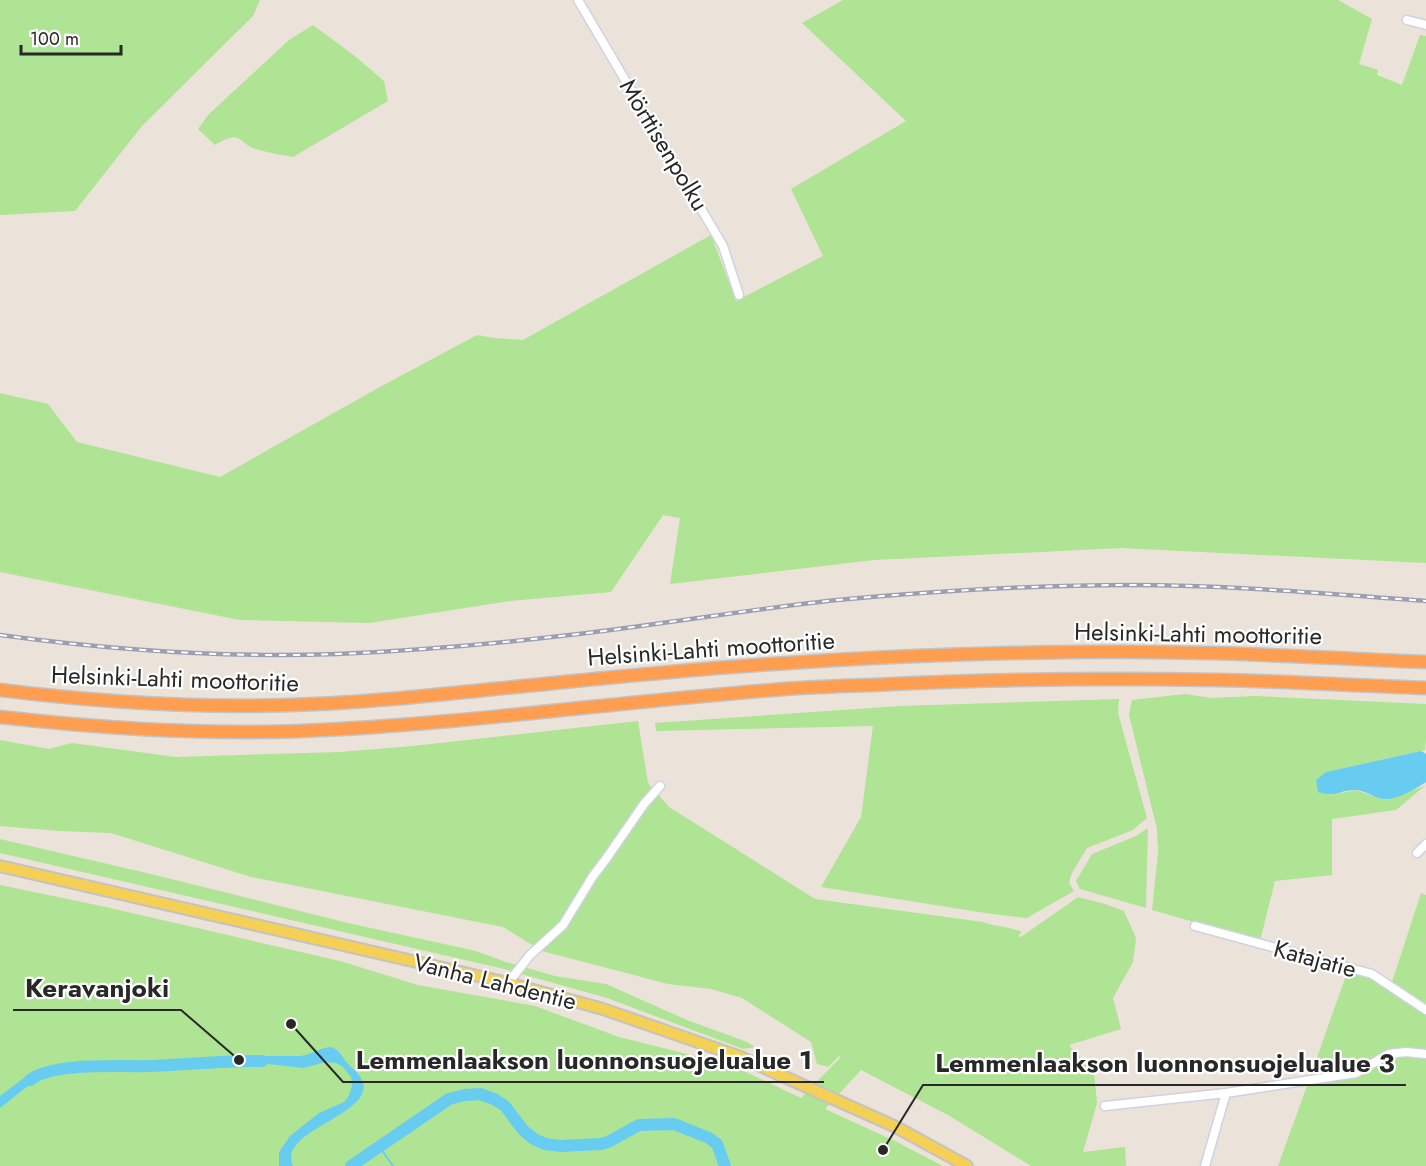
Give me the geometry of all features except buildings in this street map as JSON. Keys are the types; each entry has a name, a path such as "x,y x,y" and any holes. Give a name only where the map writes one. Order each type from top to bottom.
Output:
{"highway":[{"name":"Helsinki-Lahti moottoritie","path":"0,690 115,702 226,707 408,698 773,664 934,655 1077,652 1198,653 1426,662"},
{"name":"Helsinki-Lahti moottoritie","path":"0,717 135,729 227,732 410,725 776,689 934,682 1077,679 1220,680 1426,688"}],"main road":[{"name":"Vanha Lahdentie","path":"0,866 508,983 603,1009 738,1056 896,1127 967,1166"}],"street":[{"name":"Mörttisenpolku","path":"578,0 723,246 739,295"},
{"path":"1407,20 1426,25"},
{"path":"508,983 530,955 563,925 593,876 644,804 660,786"},
{"path":"1417,852 1426,844"},
{"name":"Katajatie","path":"1195,926 1372,974 1426,1011"},
{"path":"1105,1106 1226,1093 1356,1073 1389,1054 1406,1052 1426,1054"},
{"path":"1205,1166 1226,1093"}],"green space":[{"path":"0,0 260,0 253,16 142,126 75,211 0,215"},
{"path":"843,0 1338,0 1372,19 1359,64 1378,70 1377,75 1402,85 1420,35 1426,36 1426,563 1122,548 874,560 670,584 680,518 663,515 611,592 510,601 369,623 240,620 0,572 0,393 48,404 77,442 220,477 477,335 523,340 711,235 736,301 823,256 791,189 906,121 802,23"},
{"path":"313,25 384,81 388,101 293,157 259,150 235,137 215,145 198,129 208,115 289,40"},
{"path":"1185,694 1212,698 1255,696 1426,704 1425,750 1326,772 1330,795 1356,790 1384,800 1426,785 1396,810 1332,819 1332,875 1275,881 1260,941 1152,910 1158,852 1157,829 1129,715 1132,700"},
{"path":"1119,699 1118,713 1147,818 1133,830 1087,848 1071,875 1069,883 1074,891 1027,918 821,887 861,817 873,726 656,731 655,723 900,706"},
{"path":"638,721 648,783 669,807 815,899 983,922 1022,932 1018,936 1021,937 1078,897 1124,911 1136,938 1133,962 1113,998 1121,1029 1069,1045 1094,1072 1097,1103 1083,1152 1125,1147 1126,1166 1031,1166 948,1115 861,1070 825,1109 943,1166 0,1166 0,885 340,961 418,985 535,1006 619,1037 731,1065 801,1098 841,1057 839,1056 828,1067 817,1064 811,1042 742,998 711,989 668,984 542,951 503,927 251,877 111,833 0,826 0,740 49,749 72,743 176,757 340,752"},
{"path":"1148,828 1146,908 1080,889 1076,881 1092,854 1136,836"},
{"path":"0,839 348,923 476,951 555,976 606,984 755,1047 743,1049 607,998 504,969 0,853"},
{"path":"1421,893 1426,895 1426,1006 1391,985"},
{"path":"1348,970 1372,976 1426,1013 1426,1050 1406,1048 1355,1070 1310,1077"},
{"path":"1407,1055 1426,1057 1426,1166 1278,1166 1308,1083 1359,1075 1390,1058"}],"water":[{"path":"1421,751 1426,754 1426,782 1399,796 1382,799 1355,790 1334,794 1318,792 1316,780 1326,772"},
{"path":"331,1047 340,1053 363,1082 362,1095 351,1107 302,1139 292,1152 293,1166 279,1166 279,1152 290,1136 319,1113 346,1100 352,1086 351,1077 342,1066 336,1063 326,1062 303,1068 269,1064 248,1065 248,1056 301,1056"},
{"path":"41,1069 45,1078 33,1082 0,1108 0,1096 29,1074"}],"waterway":[{"path":"30,1080 40,1074 70,1068 262,1061"},
{"path":"351,1166 449,1099 480,1094 505,1106 523,1130 545,1144 561,1146 601,1144 639,1125 674,1124 709,1138 717,1144 725,1166"},
{"path":"379,1146 393,1166"}],"railway":[{"path":"0,635 168,652 253,655 337,654 499,643 837,600 984,589 1169,585 1279,590 1426,601"}],"place":[{"name":"Lemmenlaakson luonnonsuojelualue 1","path":"291,1024"},
{"name":"Keravanjoki","path":"239,1060"},
{"name":"Lemmenlaakson luonnonsuojelualue 3","path":"883,1150"}]}
